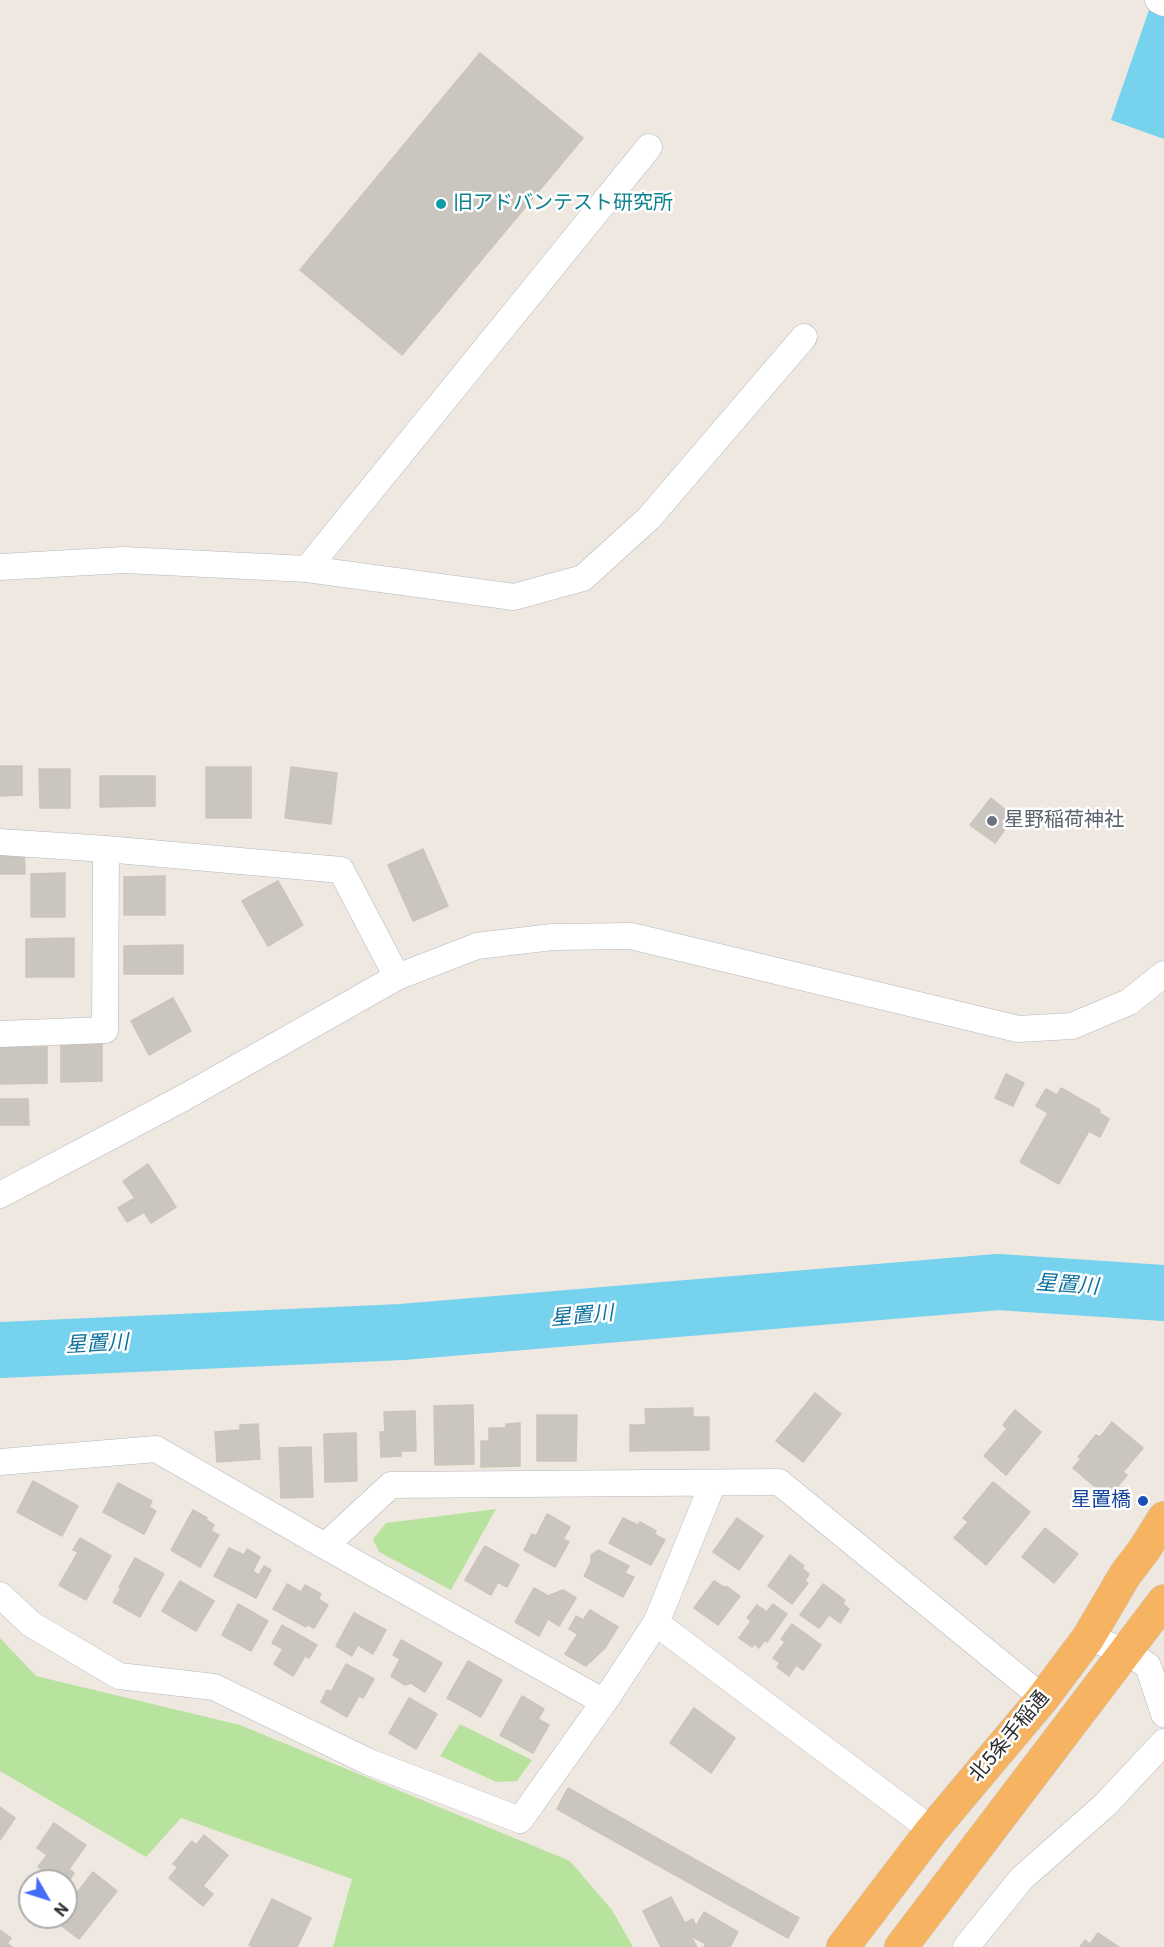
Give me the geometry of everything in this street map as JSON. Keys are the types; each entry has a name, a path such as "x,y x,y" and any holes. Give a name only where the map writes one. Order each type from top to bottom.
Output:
{"highway":[{"name":"北5条手稲通","path":"843,1947 932,1830 1043,1698 1088,1638 1125,1575 1164,1518"},
{"name":"北5条手稲通","path":"901,1947 1164,1601"}],"street":[{"path":"1158,0 1164,3"},
{"path":"307,569 649,147"},
{"path":"0,567 124,560 307,569 514,597 584,578 650,518 804,337"},
{"path":"0,843 106,849 341,870 397,977"},
{"path":"0,1034 105,1030 106,849"},
{"path":"0,1195 185,1097 397,977 477,946 552,937 631,936 1018,1029 1072,1026 1129,1002 1164,974"},
{"path":"1,1463 156,1449 604,1702"},
{"path":"325,1546 391,1485 779,1482 1043,1698"},
{"path":"0,1595 31,1624 119,1676 214,1687 369,1762 520,1820 604,1702 656,1623 713,1483"},
{"path":"656,1623 932,1830"},
{"path":"1088,1638 1126,1651 1148,1666 1162,1702"},
{"path":"966,1947 1022,1878 1105,1805 1164,1742"}],"green space":[{"path":"496,1509 451,1590 379,1552 373,1539 386,1523"},
{"path":"0,1638 36,1676 240,1725 570,1861 612,1910 633,1947 333,1947 352,1879 181,1818 146,1857 0,1771"},
{"path":"460,1724 532,1760 517,1781 496,1782 440,1756"}],"water":[{"path":"1149,10 1164,16 1164,139 1111,120"}],"building":[{"name":"旧アドバンテスト研究所","path":"480,53 583,138 402,355 300,270"},
{"path":"0,766 22,766 22,795 0,796"},
{"path":"206,767 251,767 251,818 206,818"},
{"path":"291,767 337,773 331,824 285,818"},
{"path":"39,769 70,769 70,808 40,808"},
{"path":"100,776 155,776 155,806 100,807"},
{"name":"星野稲荷神社","path":"991,798 1014,817 995,843 970,825"},
{"path":"0,848 24,848 25,874 0,874"},
{"path":"423,849 448,906 413,921 388,865"},
{"path":"65,873 65,917 31,917 31,874"},
{"path":"165,876 165,915 124,915 124,877"},
{"path":"278,881 303,925 268,946 242,901"},
{"path":"74,938 74,977 26,977 26,939"},
{"path":"183,945 183,974 124,974 124,946"},
{"path":"173,998 191,1031 149,1055 131,1021"},
{"path":"61,1042 102,1042 102,1081 61,1082"},
{"path":"0,1047 47,1047 47,1083 0,1084"},
{"path":"1006,1074 1024,1083 1013,1106 995,1098"},
{"path":"1061,1088 1100,1110 1099,1113 1109,1119 1100,1137 1089,1131 1059,1184 1020,1162 1048,1113 1036,1106 1046,1089 1057,1095"},
{"path":"0,1099 28,1099 29,1125 0,1125"},
{"path":"148,1164 176,1207 151,1223 144,1212 127,1222 118,1208 135,1198 123,1181"},
{"path":"815,1393 841,1414 803,1462 776,1441"},
{"path":"473,1405 474,1464 435,1465 434,1406"},
{"path":"693,1408 693,1417 709,1417 709,1450 630,1451 630,1425 646,1425 645,1409"},
{"path":"1015,1410 1041,1432 1006,1475 984,1456 1007,1429 1003,1425"},
{"path":"415,1411 416,1451 401,1451 401,1456 381,1457 380,1432 385,1432 384,1412"},
{"path":"537,1415 577,1415 576,1461 537,1461"},
{"path":"1112,1422 1143,1448 1123,1472 1127,1475 1108,1498 1073,1468 1081,1459 1078,1457 1096,1435 1100,1437"},
{"path":"520,1423 520,1466 481,1467 481,1441 489,1441 489,1428 506,1428 506,1424"},
{"path":"258,1424 260,1459 217,1462 215,1432 240,1430 240,1425"},
{"path":"356,1433 357,1481 325,1482 324,1434"},
{"path":"311,1447 313,1497 281,1498 279,1448"},
{"path":"33,1481 78,1506 62,1536 17,1512"},
{"path":"993,1482 1030,1512 986,1565 954,1538 968,1522 963,1518"},
{"path":"118,1483 152,1501 149,1507 156,1511 144,1534 103,1512"},
{"path":"193,1510 207,1518 206,1520 214,1525 211,1531 219,1535 200,1567 171,1550"},
{"path":"547,1514 570,1527 563,1539 569,1542 555,1567 524,1550 532,1534 536,1536"},
{"path":"623,1518 638,1525 640,1522 656,1531 654,1534 665,1540 651,1565 609,1543"},
{"path":"737,1518 763,1536 739,1570 713,1552"},
{"path":"1045,1528 1078,1554 1054,1583 1022,1557"},
{"path":"80,1538 111,1556 86,1600 59,1585 78,1552 73,1550"},
{"path":"485,1546 519,1565 507,1587 498,1582 491,1595 465,1580"},
{"path":"229,1548 244,1555 247,1549 260,1557 253,1571 259,1575 264,1566 271,1570 256,1598 214,1576"},
{"path":"598,1550 629,1566 625,1573 634,1577 623,1597 584,1576 591,1562 591,1555"},
{"path":"790,1555 804,1566 802,1568 809,1574 805,1581 808,1583 792,1604 768,1586"},
{"path":"135,1558 164,1574 140,1617 113,1602"},
{"path":"180,1581 214,1601 196,1631 162,1611"},
{"path":"714,1581 740,1596 718,1625 694,1608"},
{"path":"287,1584 301,1592 305,1585 321,1594 318,1599 328,1605 314,1628 307,1624 306,1627 273,1609"},
{"path":"823,1584 845,1600 843,1604 849,1609 840,1623 829,1615 819,1628 800,1615"},
{"path":"534,1588 548,1596 563,1590 576,1598 559,1626 548,1619 539,1636 515,1622"},
{"path":"238,1604 268,1621 251,1651 222,1635"},
{"path":"773,1604 787,1614 767,1642 765,1640 759,1648 754,1644 752,1647 739,1638 751,1621 747,1618 757,1605 767,1612"},
{"path":"590,1610 618,1627 605,1648 586,1666 565,1654 578,1634 569,1629 576,1616 583,1620"},
{"path":"354,1613 386,1630 373,1654 358,1645 352,1656 336,1646"},
{"path":"792,1624 821,1645 803,1670 796,1665 789,1676 777,1667 780,1663 773,1658 785,1642 781,1639"},
{"path":"282,1625 317,1645 309,1658 305,1656 293,1676 274,1664 283,1649 272,1643"},
{"path":"401,1640 442,1663 425,1692 411,1683 405,1685 391,1676 400,1659 393,1655"},
{"path":"468,1661 502,1680 481,1717 447,1698"},
{"path":"346,1664 374,1679 363,1698 359,1696 347,1717 321,1702 327,1690 331,1692"},
{"path":"522,1696 544,1709 538,1719 549,1725 533,1753 500,1735"},
{"path":"409,1698 437,1714 416,1749 389,1733"},
{"path":"694,1708 735,1738 711,1773 670,1743"},
{"path":"568,1788 799,1918 788,1938 557,1809"},
{"path":"0,1807 15,1818 0,1840"},
{"path":"54,1823 86,1845 69,1869 41,1869 38,1867 47,1855 37,1848"},
{"path":"204,1835 228,1855 203,1886 213,1894 203,1906 169,1878 178,1867 173,1864 192,1841 196,1845"},
{"path":"93,1872 117,1891 79,1939 66,1929 78,1929 78,1891"},
{"path":"671,1897 685,1923 693,1919 696,1926 704,1912 738,1932 730,1947 704,1947 706,1944 691,1936 697,1947 661,1947 643,1911"},
{"path":"272,1899 311,1918 297,1947 253,1947 249,1945"},
{"path":"0,1930 11,1938 7,1944 12,1947 0,1947"},
{"path":"1098,1933 1119,1947 1080,1947 1085,1940 1090,1944"}],"waterway":[{"name":"星置川","path":"0,1350 402,1332 998,1282 1164,1293"}],"place":[{"name":"旧アドバンテスト研究所","path":"441,204"},
{"name":"星野稲荷神社","path":"992,821"},
{"name":"星置橋","path":"1143,1501"}]}
